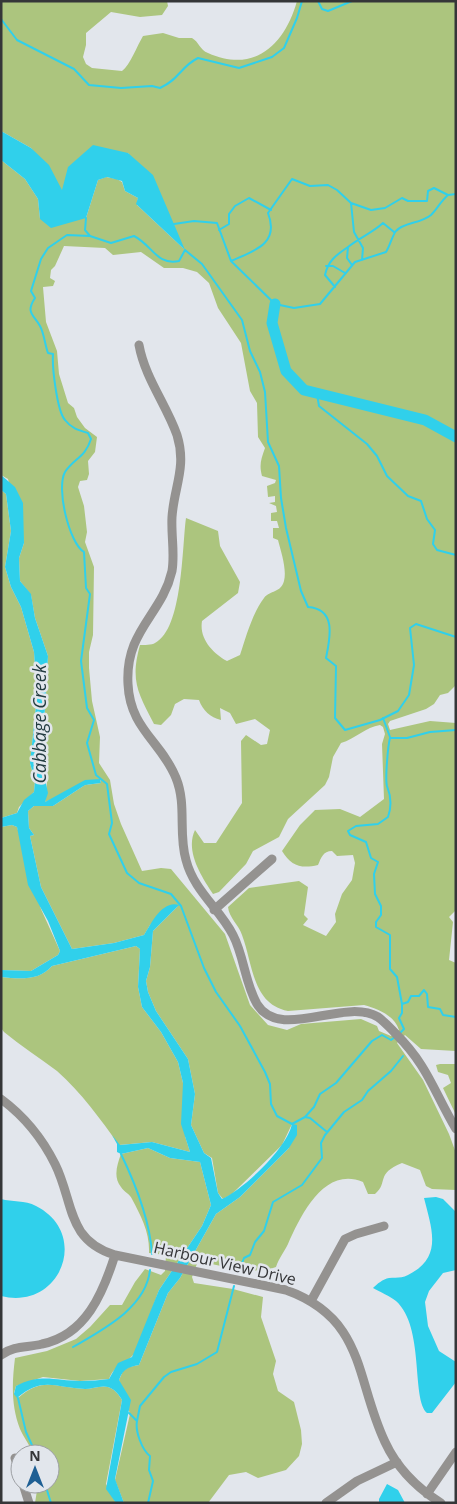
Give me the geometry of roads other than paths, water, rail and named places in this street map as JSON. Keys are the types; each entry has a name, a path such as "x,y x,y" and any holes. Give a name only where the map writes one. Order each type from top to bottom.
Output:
{"street":[{"path":"139,345 147,375 174,428 181,462 179,485 172,516 174,548 171,573 164,592 134,642 129,664 129,697 140,726 168,762 177,780 182,800 184,857 192,879 236,942 256,1002 268,1015 286,1020 359,1012 378,1018 401,1039 424,1067 456,1129"},
{"path":"214,910 272,859"},
{"name":"Harbour View Drive","path":"1,1099 26,1121 45,1146 60,1175 72,1216 80,1232 95,1247 115,1255 286,1290 311,1301 336,1322 350,1342 379,1427 397,1462 427,1494 441,1503"},
{"path":"311,1301 345,1239 384,1226"},
{"path":"1,1355 14,1348 51,1342 76,1328 98,1300 115,1255"},
{"path":"427,1494 456,1452"},
{"path":"326,1503 357,1481 397,1462"}],"water":[{"path":"1,131 31,148 49,165 62,190 68,167 93,145 128,153 153,175 185,250 136,204 138,198 125,191 122,181 107,177 98,180 86,218 51,228 40,219 38,199 25,179 1,160"},
{"name":"Cabbage Creek","path":"1,475 15,487 23,503 24,543 19,558 20,581 31,594 35,618 48,656 42,765 48,793 45,802 85,780 100,779 101,783 85,785 53,806 34,806 28,811 29,828 34,835 30,836 41,887 72,949 114,943 144,935 162,909 173,904 179,905 153,931 150,967 146,981 148,992 156,1011 188,1059 195,1094 191,1125 204,1153 211,1158 218,1193 222,1199 242,1186 263,1167 282,1144 292,1124 297,1125 297,1135 289,1148 240,1197 216,1214 180,1278 168,1293 139,1365 126,1369 122,1373 119,1380 131,1400 115,1479 124,1503 116,1503 106,1489 122,1400 116,1392 105,1387 85,1389 42,1385 26,1391 17,1398 14,1394 16,1386 41,1379 92,1381 109,1379 118,1363 132,1357 159,1290 202,1226 211,1205 200,1162 170,1158 148,1148 121,1154 117,1152 117,1144 112,1135 120,1145 152,1142 190,1152 181,1124 183,1083 178,1062 161,1032 142,1007 138,987 140,949 136,946 52,966 35,977 1,977 1,970 31,971 58,955 60,951 48,921 28,885 17,827 12,825 1,827 1,818 17,813 24,800 34,792 35,781 30,763 37,697 34,652 21,607 11,587 5,567 11,531 6,494 1,490"},
{"path":"436,1197 443,1199 456,1212 456,1270 443,1273 429,1291 425,1302 428,1326 439,1351 456,1362 456,1382 432,1413 427,1413 422,1405 419,1393 414,1344 411,1328 405,1313 396,1301 373,1288 387,1279 408,1275 419,1268 426,1260 431,1251 432,1232 424,1198"},
{"path":"1,1199 36,1206 53,1219 62,1234 65,1251 61,1267 53,1281 39,1292 22,1298 1,1296"},
{"path":"387,1484 398,1490 405,1503 379,1503 379,1499"}],"waterway":[{"path":"1,19 17,40 74,69 89,85 121,88 152,86 160,88 172,81 187,65 198,58 239,68 272,57 284,48 302,1"},
{"path":"318,1 322,9 328,11 352,1"},
{"path":"231,261 256,250 268,239 271,232 268,213 292,179 310,186 328,185 337,190 351,203 371,210 385,208 402,198 408,201 427,201 428,191 434,188 448,195"},
{"path":"174,224 194,221 217,223 231,261 275,304 294,308 320,304 355,262 386,252 399,228 427,218 448,195 456,194"},
{"path":"219,230 229,224 229,214 235,206 249,198 271,210"},
{"path":"351,203 354,232 363,248 362,260"},
{"path":"86,218 85,230 90,236"},
{"path":"352,265 347,258 348,247 383,223 394,232"},
{"path":"395,1037 391,1040 382,1035 372,1041 336,1083 320,1094 314,1107 305,1117 292,1124 277,1116 271,1104 270,1084 265,1072 240,1026 216,992 204,968 181,906 171,894 139,883 127,873 109,834 112,823 107,784 96,775 87,743 94,720 87,708 81,661 90,594 86,588 84,552 73,538 69,527 62,490 65,472 83,454 91,439 88,433 70,425 62,415 53,369 53,354 48,353 41,329 31,311 35,298 31,291 41,259 48,248 67,235 90,236 111,243 134,236 160,258 171,262 179,261 185,250 202,264 242,320 250,351 260,372 265,392 268,442 279,466 281,498 286,528 301,591 308,607 324,613 329,626 330,634 326,658 336,666 335,718 345,730 380,720 398,711 409,695 414,665 410,628 416,624 456,637"},
{"path":"335,287 325,275 326,270 333,259 348,247"},
{"path":"326,266 333,266 345,273"},
{"path":"275,304 272,323 286,371 304,390 425,420 456,437"},
{"path":"317,394 319,406 367,444 377,456 387,476 408,496 421,501 427,519 435,530 433,544 437,550 456,555"},
{"path":"383,718 390,737"},
{"path":"399,1034 404,1029 399,1018 402,1013 402,1004 397,977 390,969 390,935 376,927 376,922 381,915 381,906 375,894 374,874 378,862 371,858 366,842 350,835 348,831 356,826 378,824 388,817 391,801 386,777 390,738 407,738 430,732 456,730"},
{"path":"402,1004 408,1002 411,996 419,996 424,990 427,994 428,1007 440,1009 443,1015 456,1017"},
{"path":"238,1273 244,1258 250,1255 255,1242 264,1231 273,1202 302,1185 322,1158 321,1143 325,1135 344,1112 362,1100 368,1091 391,1071 403,1056"},
{"path":"305,1117 310,1118 327,1132"},
{"path":"121,1154 141,1203 151,1242 152,1254"},
{"path":"73,1347 109,1325 132,1307 147,1284 150,1270"},
{"path":"137,1421 140,1406 164,1377 171,1372 197,1364 217,1352 234,1286"},
{"path":"18,1398 26,1432 31,1444"},
{"path":"129,1413 137,1421 140,1440 150,1456 149,1470 153,1481 148,1503"},
{"path":"48,1494 51,1503"}]}
